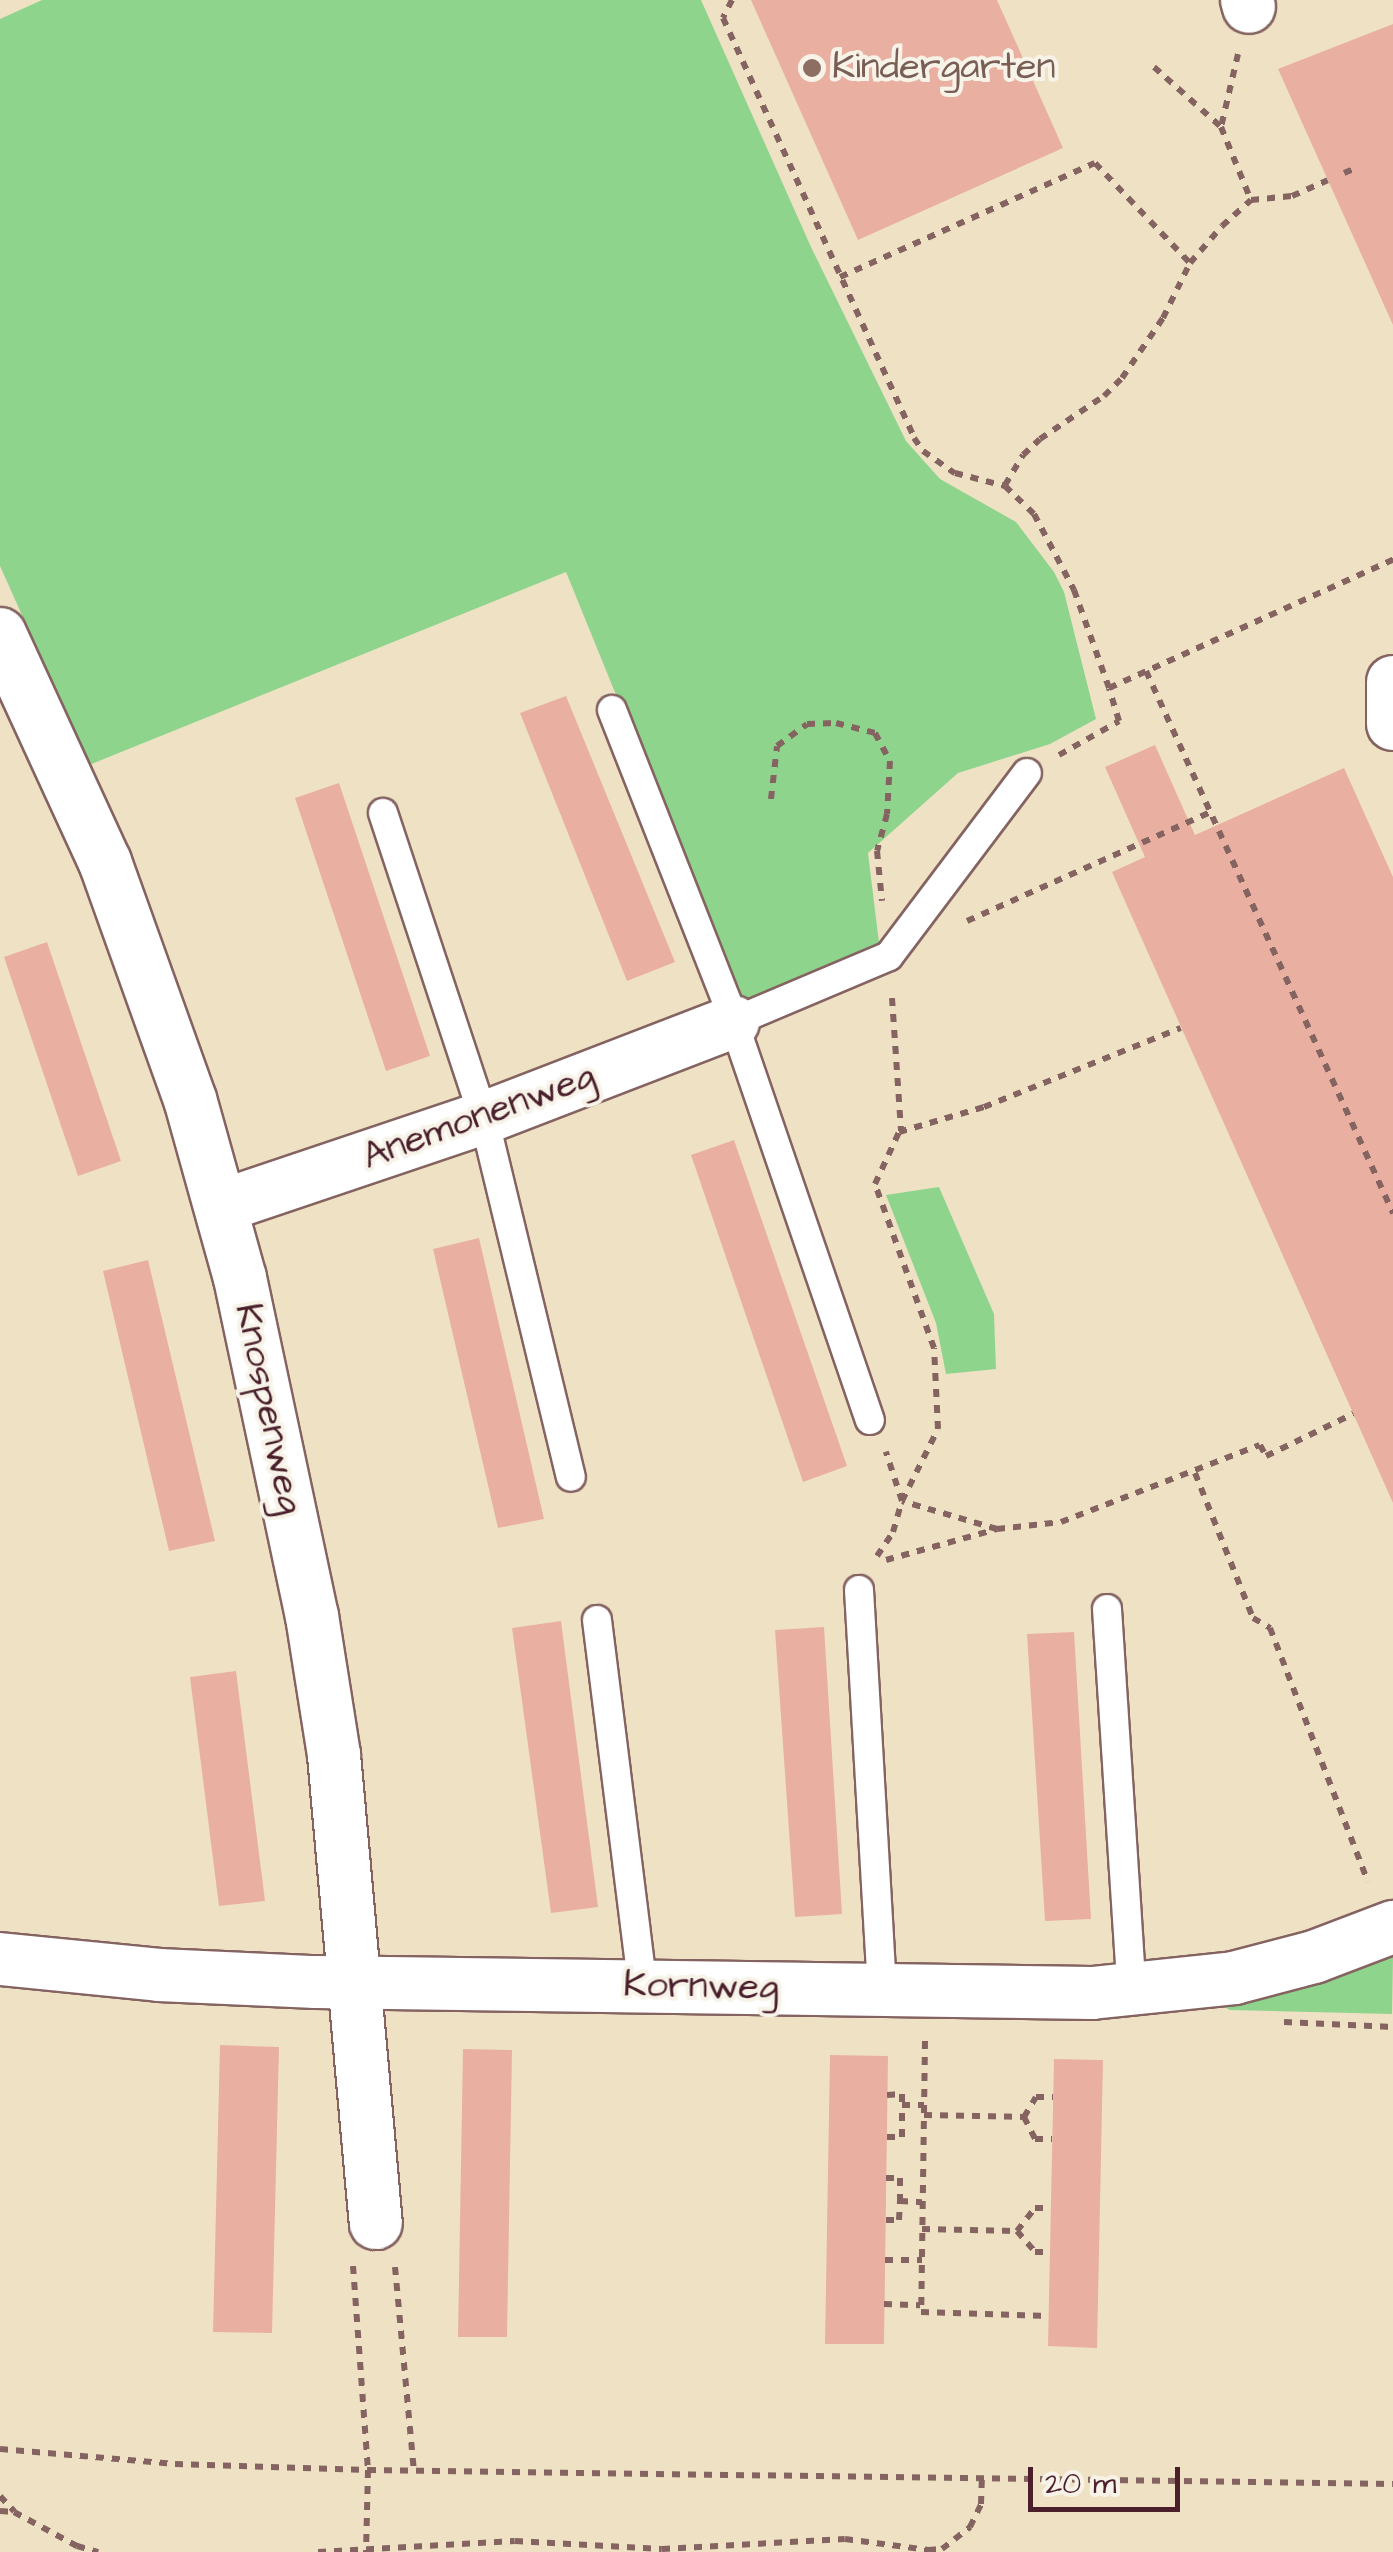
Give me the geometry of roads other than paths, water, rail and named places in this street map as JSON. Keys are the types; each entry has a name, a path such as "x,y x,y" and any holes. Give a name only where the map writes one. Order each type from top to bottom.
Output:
{"street":[{"name":"Knospenweg","path":"0,634 105,862 190,1099 222,1206 312,1616 334,1756 357,1983 364,2243"},
{"path":"1393,682 1393,724"},
{"name":"Anemonenweg","path":"222,1206 484,1118 733,1022"},
{"name":"Kornweg","path":"0,1959 159,1975 357,1983 1132,1991 1277,1968 1390,1928"}],"lane":[{"path":"612,710 733,1022 870,1420"},
{"path":"733,1022 888,956 1027,772"},
{"path":"383,813 484,1118 571,1477"},
{"path":"859,1590 882,1989"},
{"path":"1108,1609 1132,1991"},
{"path":"597,1620 644,1987"}],"place":[{"name":"Kindergarten","path":"812,68"}]}
